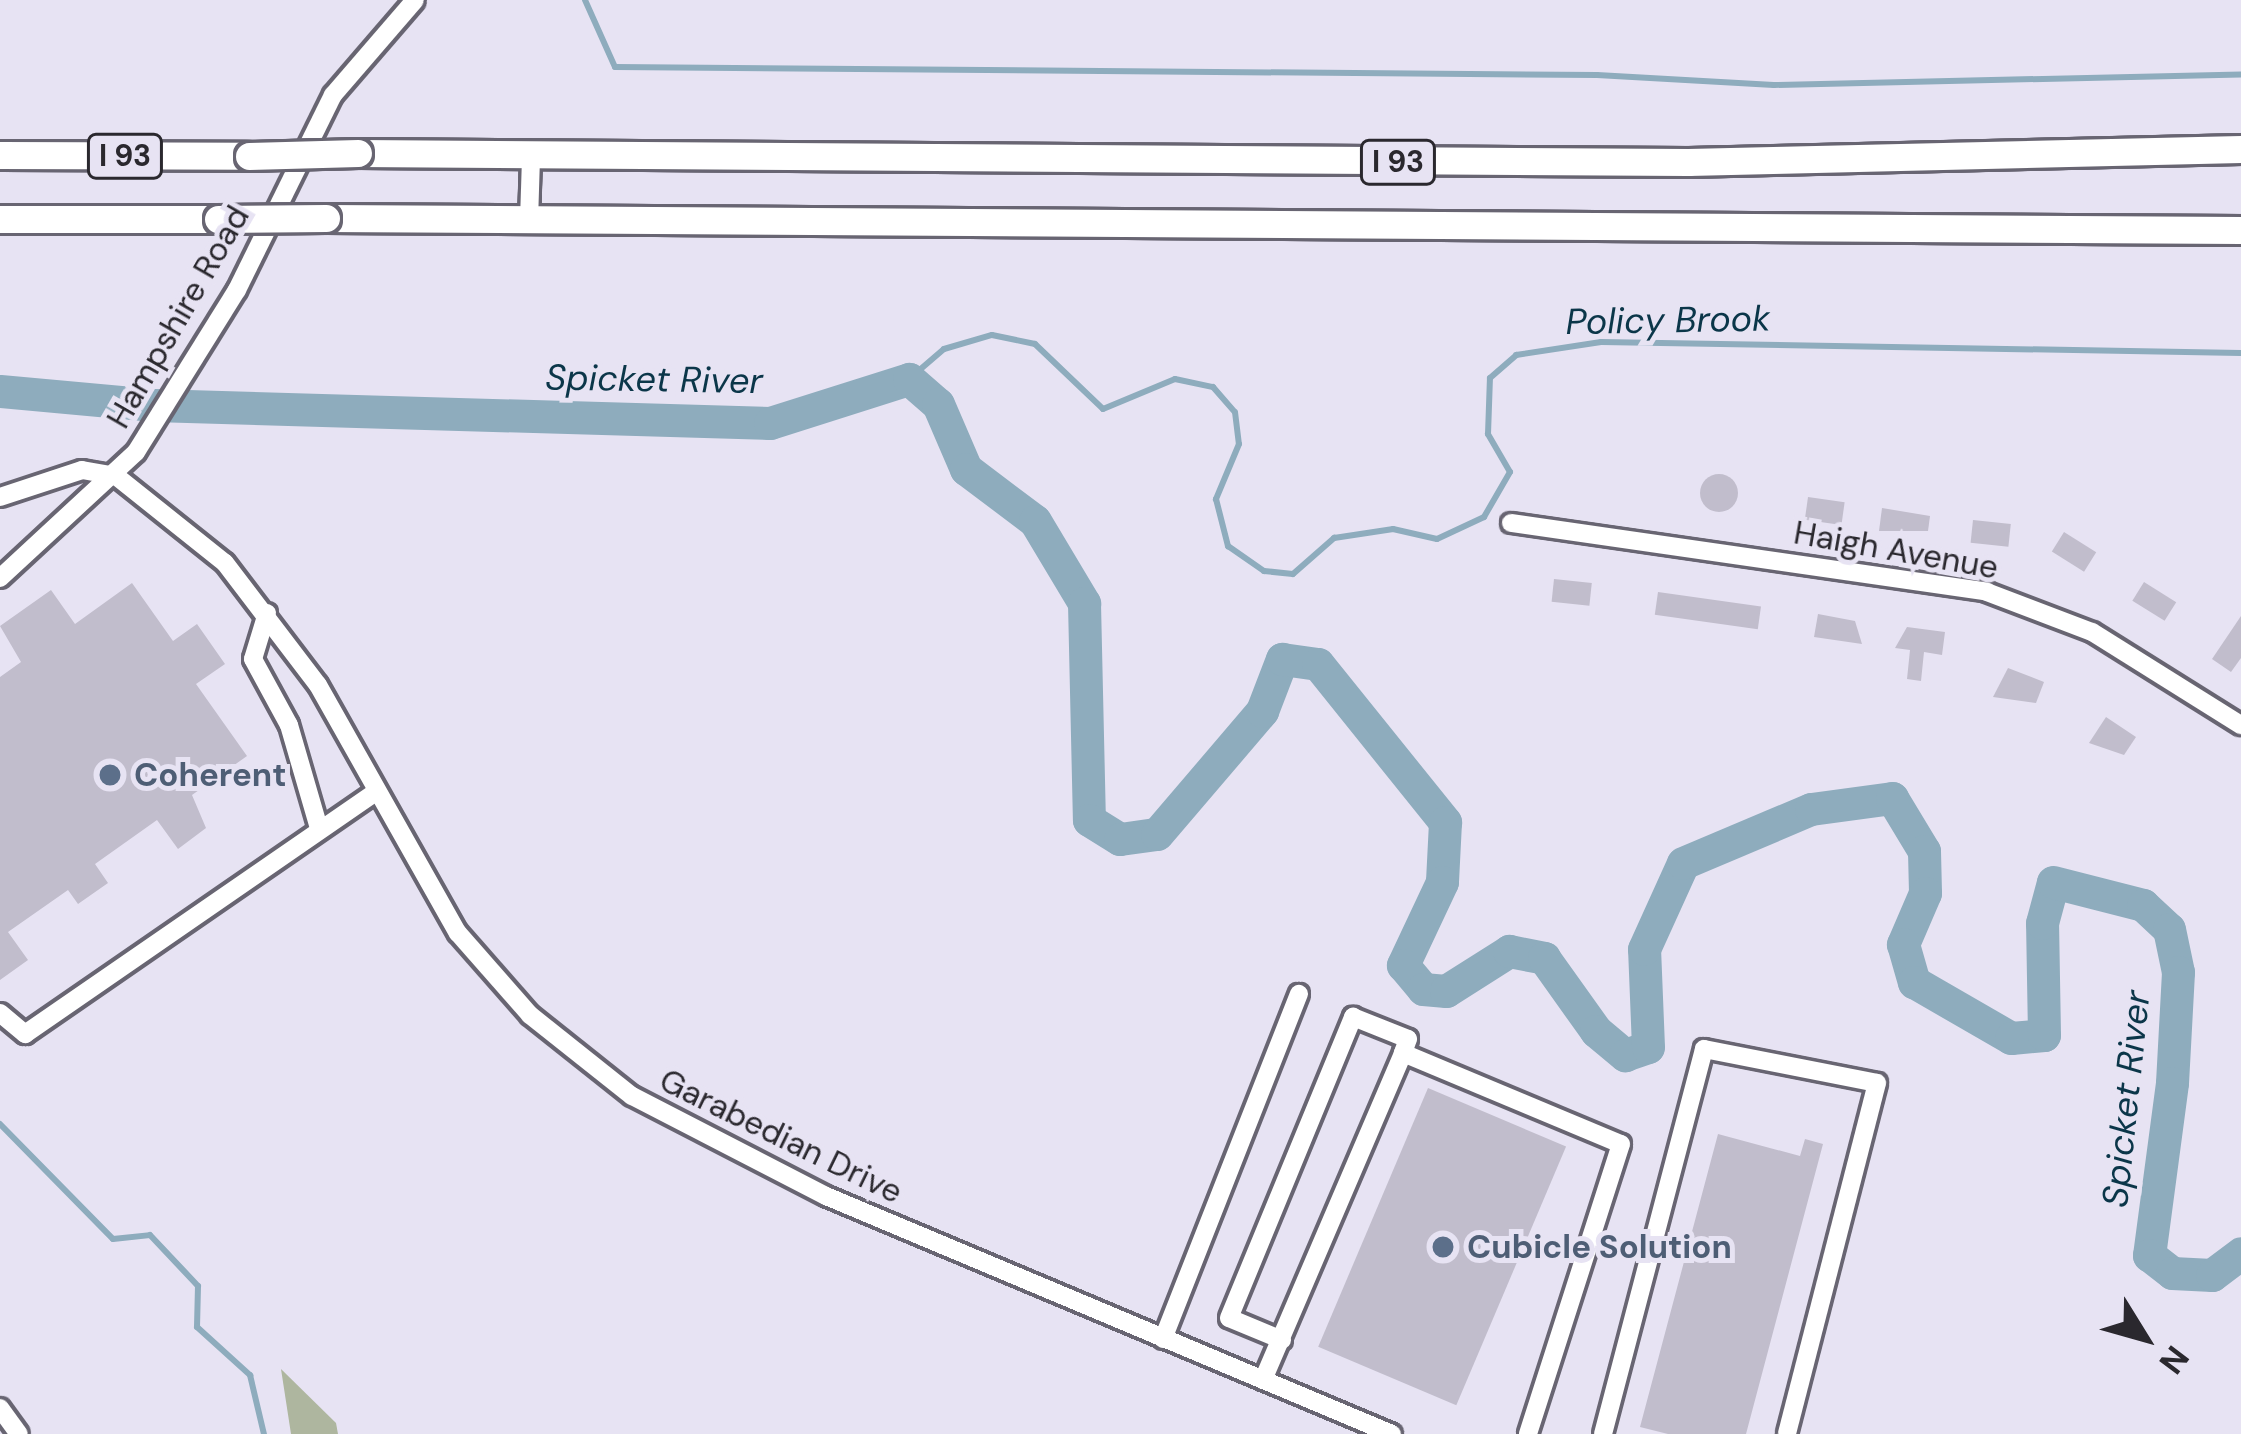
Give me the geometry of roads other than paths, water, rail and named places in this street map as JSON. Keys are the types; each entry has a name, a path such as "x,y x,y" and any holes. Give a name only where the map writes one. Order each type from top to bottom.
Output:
{"highway":[{"name":"I 93","path":"0,155 1688,162 2241,149"},
{"name":"I 93","path":"0,219 2241,230"}],"street":[{"name":"Hampshire Road","path":"0,578 116,476 159,418 333,95 415,0"},
{"path":"530,221 531,156"},
{"path":"0,497 82,470 116,476"},
{"name":"Garabedian Drive","path":"116,476 225,563 267,613 433,898 486,966 530,1015 632,1096 747,1160 1393,1434"},
{"name":"Haigh Avenue","path":"1511,523 1987,592 2092,632 2241,725"},
{"path":"267,613 253,659 289,725 320,828"},
{"path":"0,1013 25,1034 375,793"},
{"path":"1163,1339 1299,994"},
{"path":"1263,1380 1282,1340 1408,1040 1352,1017 1229,1318 1282,1340"},
{"path":"1603,1434 1704,1049 1877,1083 1787,1434"},
{"path":"1403,1053 1621,1144 1528,1434"},
{"path":"0,1408 19,1434"}],"waterway":[{"path":"585,0 615,67 1597,75 1774,85 2241,74"},
{"name":"Policy Brook","path":"909,379 944,349 992,335 1035,344 1103,409 1175,379 1213,387 1235,412 1239,444 1216,499 1228,546 1264,571 1293,574 1334,538 1393,529 1437,539 1484,517 1510,472 1488,434 1490,378 1516,355 1601,342 2241,353"},
{"name":"Spicket River","path":"0,391 153,405 770,423 909,379 938,404 966,469 1035,521 1084,603 1089,820 1120,839 1157,834 1262,711 1282,659 1318,664 1445,822 1442,882 1403,965 1423,989 1446,991 1509,951 1544,958 1596,1031 1625,1055 1648,1047 1644,949 1683,863 1811,809 1892,798 1924,851 1925,893 1903,944 1914,982 2011,1038 2044,1035 2042,923 2053,882 2143,905 2169,929 2178,972 2172,1083 2149,1255 2172,1273 2212,1275 2241,1253"},
{"path":"0,1124 113,1239 150,1235 198,1286 197,1327 250,1375 264,1434"}],"place":[{"name":"Coherent","path":"110,775"},
{"name":"Cubicle Solution","path":"1443,1247"}]}
